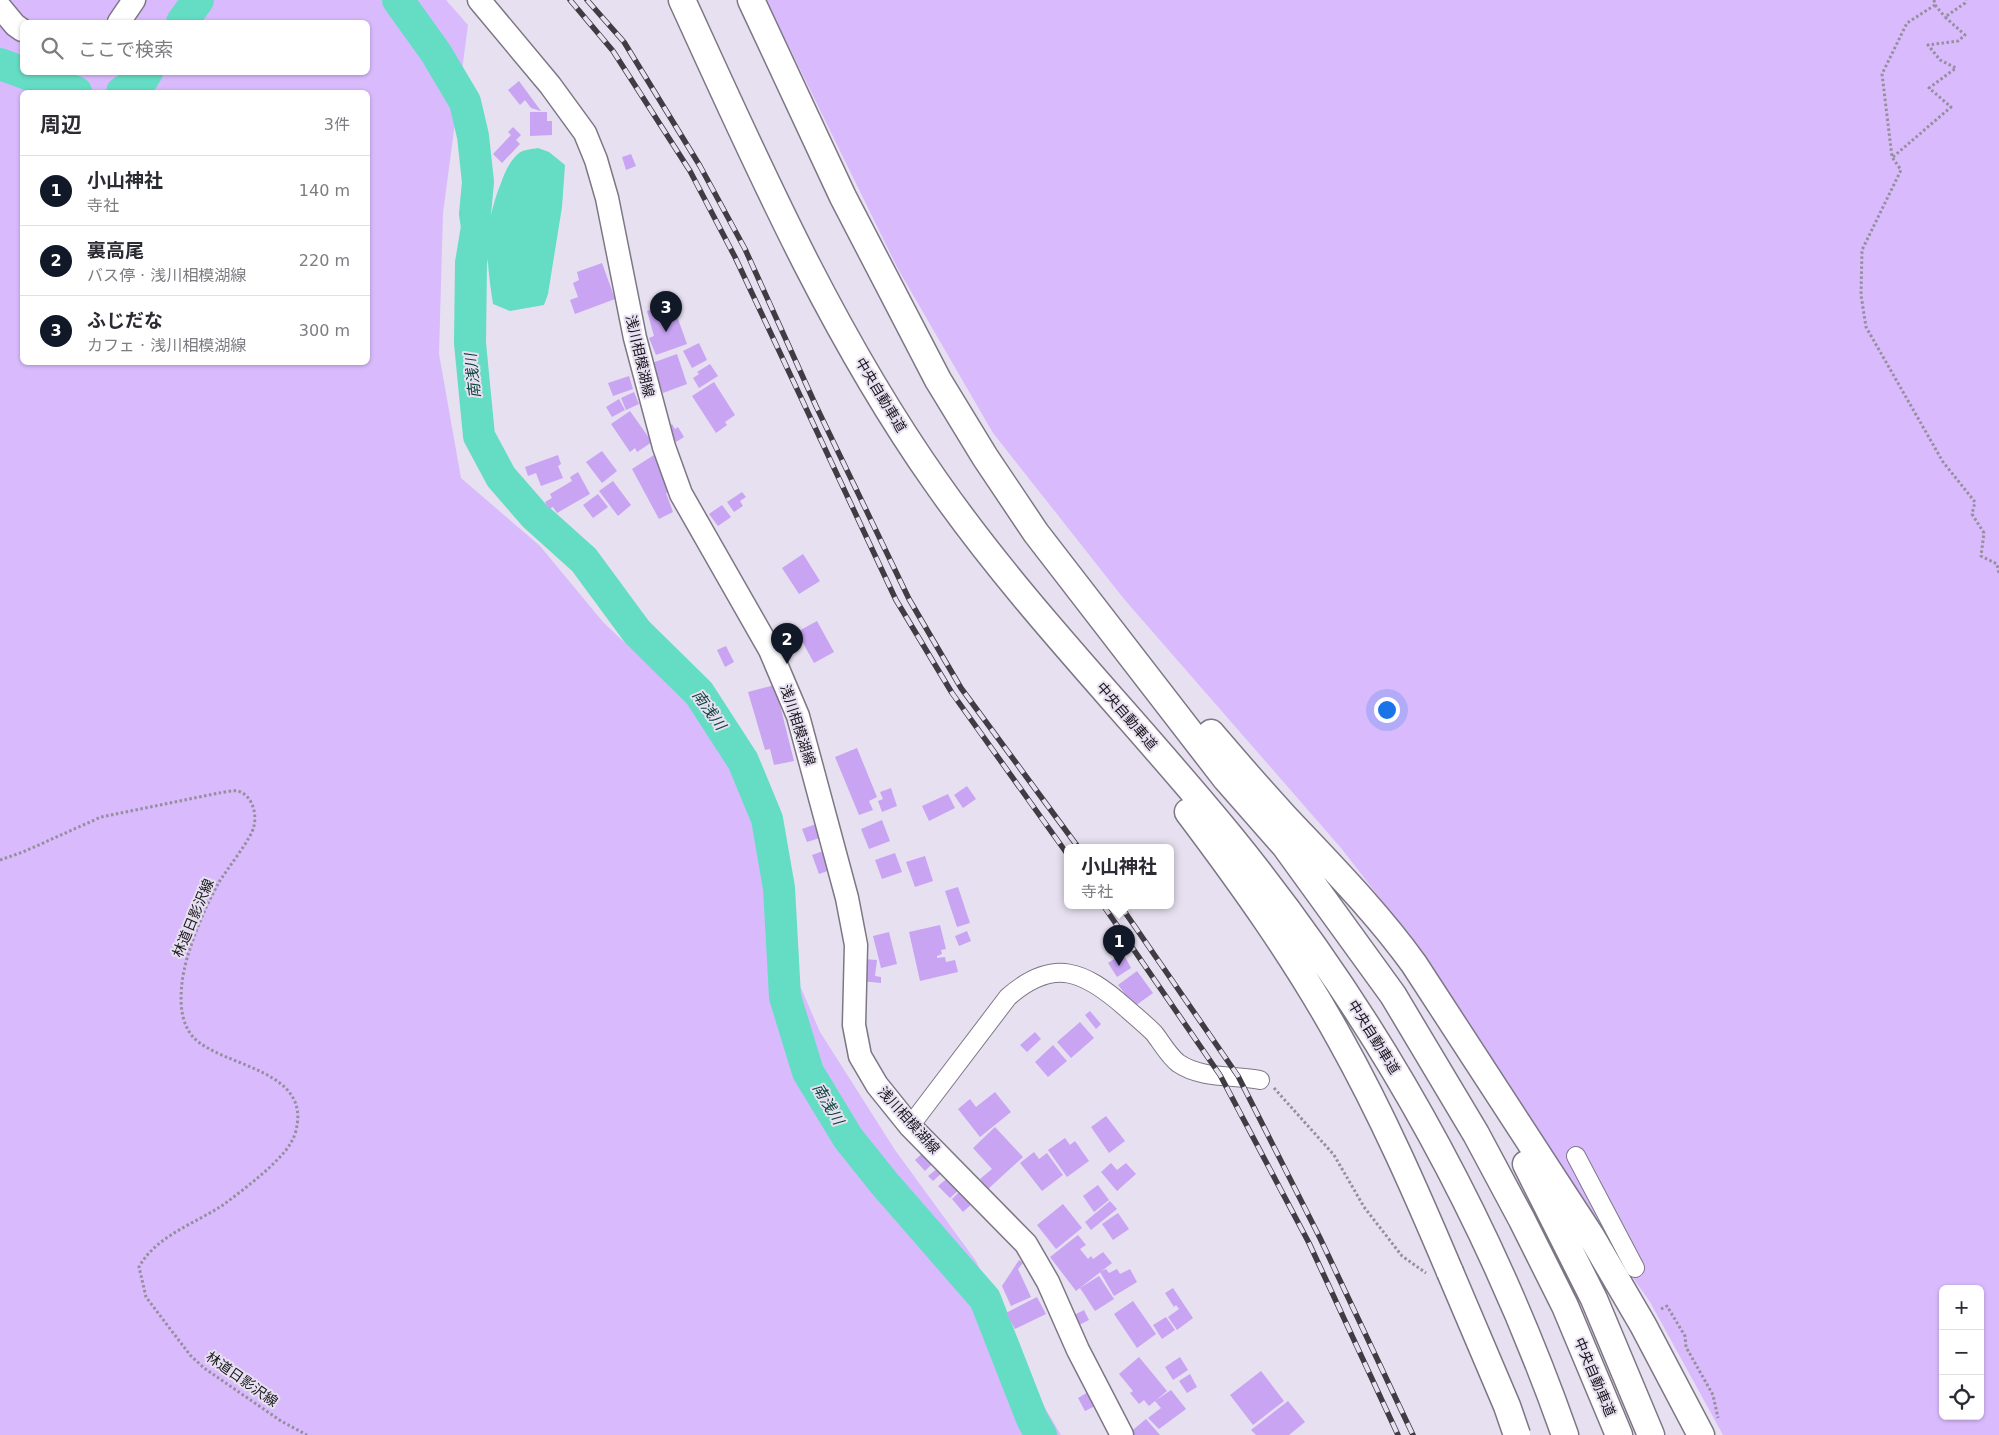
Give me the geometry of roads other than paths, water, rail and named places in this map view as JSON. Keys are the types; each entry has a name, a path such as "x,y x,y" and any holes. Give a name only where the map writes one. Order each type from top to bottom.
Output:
{"highway":[{"name":"中央自動車道","path":"682,0 771,192 838,323 876,388 945,495 990,556 1231,837 1299,926 1361,1014 1424,1120 1488,1244 1530,1341 1565,1435"},
{"name":"中央自動車道","path":"750,0 843,197 898,306 938,380 980,450 1036,533 1226,779 1284,846 1393,995 1476,1134 1522,1220 1565,1306 1619,1435"},
{"path":"1036,533 1283,815 1391,932 1516,1119 1591,1236 1710,1431"},
{"path":"1048,625 1249,893 1341,1040 1417,1194 1440,1274 1522,1435"},
{"path":"1466,1045 1594,1299 1651,1435"},
{"path":"1507,1406 1517,1435"}],"main road":[{"path":"120,20 134,0"},
{"name":"浅川相模湖線","path":"479,0 550,85 584,133 596,160 606,198 634,338 664,447 681,494 770,650 798,716 840,873 856,945 854,1025 860,1056 877,1085 910,1126 1026,1244 1048,1282 1078,1350 1122,1435"},
{"path":"0,7 20,29"}],"street":[{"path":"910,1126 1008,997 1022,985 1042,974 1061,973 1082,976 1103,988 1152,1031 1178,1062 1202,1074 1238,1076 1260,1080"},
{"path":"1576,1156 1635,1268"}],"waterway":[{"name":"南浅川","path":"183,20 198,0"},
{"name":"南浅川","path":"398,0 436,53 465,102 473,136 478,182 475,214 477,227 471,263 470,343 479,436 501,477 534,515 584,560 637,632 699,693 743,761 767,819 779,888 785,997 808,1072 848,1138 884,1183 985,1299 1032,1419 1041,1435"},
{"name":"南浅川","path":"0,64 20,71"},
{"name":"南浅川","path":"30,75 71,90"},
{"name":"南浅川","path":"125,90 142,80 145,75"}],"railway":[{"path":"570,0 613,51 690,171 735,257 896,600 952,693 1064,849"},
{"path":"587,0 624,42 700,166 745,249 816,406 909,599 961,688 1076,844"},
{"path":"1106,909 1220,1075 1309,1243 1398,1435"},
{"path":"1123,909 1238,1076 1320,1238 1413,1435"}],"place":[{"name":"ふじだな","path":"666,332"},
{"name":"裏高尾","path":"787,664"},
{"name":"小山神社","path":"1119,966"}]}
